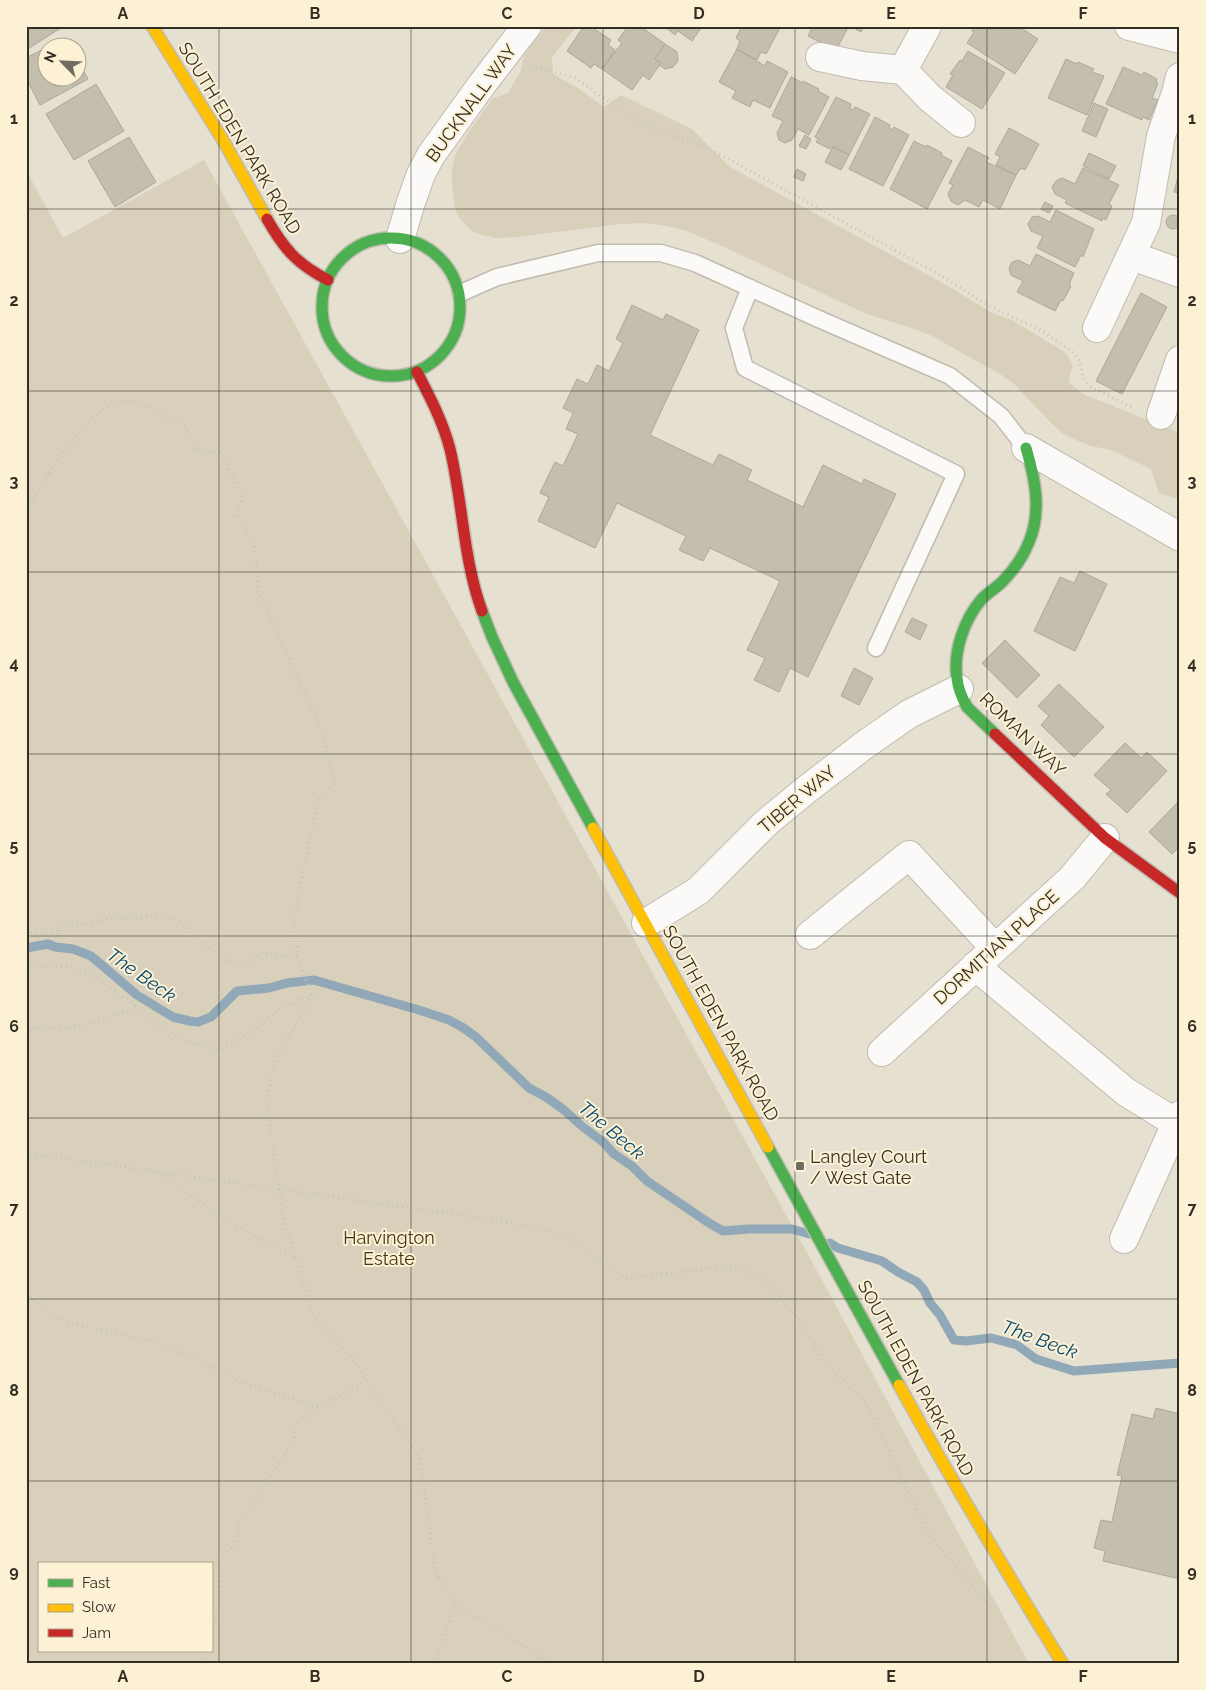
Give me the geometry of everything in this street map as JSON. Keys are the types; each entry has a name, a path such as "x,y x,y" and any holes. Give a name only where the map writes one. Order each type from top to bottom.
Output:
{"main road":[{"name":"SOUTH EDEN PARK ROAD","path":"152,26 224,142 279,241 308,270 328,280"},
{"path":"382,238 400,239 418,244 435,254 452,272 461,293 462,313 457,330 447,348 434,362 417,372 396,376 379,375 360,368 341,355 329,339 323,322 322,302 328,280 338,262 349,251 364,242 382,238"},
{"name":"SOUTH EDEN PARK ROAD","path":"417,372 434,405 450,450 474,590 484,619 513,682 956,1488 1063,1664"},
{"name":"ROMAN WAY","path":"1026,448 1035,476 1038,502 1034,529 1022,557 1003,581 980,602 965,625 958,650 956,672 959,689 967,707 1105,838 1180,893"}],"street":[{"name":"BUCKNALL WAY","path":"400,239 414,193 431,155 527,26"},
{"path":"903,70 927,26"},
{"path":"1130,26 1180,39"},
{"path":"820,57 862,66 903,70 930,98 961,123"},
{"path":"1097,328 1146,223 1160,136 1180,77"},
{"path":"1132,256 1180,273"},
{"path":"1160,415 1180,360"},
{"path":"1026,448 1180,537"},
{"name":"TIBER WAY","path":"646,923 698,891 767,822 863,746 909,714 959,689"},
{"name":"DORMITIAN PLACE","path":"882,1052 1072,878 1105,838"},
{"path":"810,935 909,855 995,948"},
{"path":"975,966 1126,1092 1178,1119 1124,1239"}],"lane":[{"path":"461,293 497,277 598,253 661,253 695,262 950,376 1001,416 1026,448"},
{"path":"750,288 734,328 745,368 956,474 876,648"}],"path":[{"path":"506,53 534,67 575,78 640,123 725,157 940,275 991,307 1039,329 1074,353 1080,363 1083,378 1091,387 1158,422 1160,415"},
{"path":"26,512 58,457 91,419 115,400 139,402 184,426 196,450 220,452 242,494 238,516 256,550 256,588 319,724 335,784 319,799 297,900 295,926 297,957 312,995"},
{"path":"26,934 58,934 62,927 108,919 134,919 155,915 178,920 221,957 241,966 261,953 297,957"},
{"path":"26,968 68,966 90,973 181,1040 218,1050 249,1034 279,1009 312,995"},
{"path":"312,995 275,1061 268,1096 270,1127 284,1222 314,1316 354,1362 420,1459 435,1570 455,1604 553,1664"},
{"path":"26,1034 36,1027 68,1029 129,1011 135,1006"},
{"path":"26,1153 279,1188 487,1219 557,1232 626,1278 732,1266 761,1276 801,1322 821,1358 866,1403 929,1535 992,1609"},
{"path":"158,1172 227,1221 296,1258"},
{"path":"26,1294 60,1318 109,1333 152,1340 221,1371 242,1384 319,1407"},
{"path":"212,1632 219,1603 218,1558 237,1544 239,1523 292,1443 297,1423 319,1407 367,1381"},
{"path":"434,1664 455,1604"},
{"path":"203,1664 208,1652"}],"green space":[{"path":"546,26 577,26 552,57 553,74 578,88 604,107 621,95 692,129 730,167 950,287 990,312 1012,320 1066,353 1073,365 1068,382 1083,394 1180,433 1180,502 1178,499 1159,493 1151,469 1111,450 1091,446 1062,433 1014,384 1000,374 930,335 864,313 684,230 645,223 496,238 472,231 460,219 455,209 452,169 455,156 466,136 492,99 508,93 521,70 524,55"},
{"name":"Harvington Estate","path":"204,160 822,1280 1029,1664 26,1664 26,170 63,238"}],"building":[{"path":"26,26 64,26 45,38 38,38 38,42 26,50"},
{"path":"584,26 590,26 611,40 608,45 615,50 602,69 594,64 591,68 567,51"},
{"path":"628,26 640,26 665,44 655,59 661,63 649,80 643,75 632,90 602,69 622,43 618,40"},
{"path":"664,26 681,26 675,35"},
{"path":"681,26 699,26 701,28 692,41 678,31"},
{"path":"742,26 777,26 780,28 766,54 761,52 757,60 737,49 740,41 736,38"},
{"path":"813,26 849,26 836,50 808,36"},
{"path":"850,26 864,26 861,32"},
{"path":"975,26 1018,26 1038,39 1015,74 967,43 974,32 972,31"},
{"path":"665,44 677,52 678,61 673,67 665,69 655,59"},
{"path":"737,49 765,66 767,61 788,72 770,108 753,100 750,107 732,98 736,91 719,82"},
{"path":"968,51 1005,73 982,109 946,87 953,75 950,74"},
{"path":"38,52 38,88 71,88 40,105 26,78 26,58"},
{"path":"1066,59 1094,69 1092,72 1104,76 1087,115 1048,98"},
{"path":"1123,67 1142,75 1144,72 1157,79 1156,82 1158,83 1152,98 1158,100 1149,120 1143,117 1142,120 1106,104"},
{"path":"791,77 819,89 818,91 829,97 809,135 798,129 792,140 785,143 779,140 777,133 783,121 772,116"},
{"path":"96,84 124,131 74,160 46,114"},
{"path":"836,97 851,104 850,108 853,110 855,107 870,114 849,155 832,146 830,149 816,142 818,139 815,137"},
{"path":"1094,103 1108,109 1096,137 1082,131"},
{"path":"875,117 890,125 889,128 892,130 894,127 909,135 883,186 849,169"},
{"path":"1009,128 1039,144 1025,170 1021,168 1016,175 996,165 1000,157 995,154"},
{"path":"805,135 811,139 806,149 799,146"},
{"path":"129,137 156,182 115,207 88,161"},
{"path":"914,141 926,147 927,145 952,161 927,209 890,189"},
{"path":"833,147 849,155 841,170 825,162"},
{"path":"968,147 989,158 986,162 1016,175 1000,209 983,200 979,207 965,200 958,205 951,201 948,194 953,185 949,183"},
{"path":"1089,153 1116,166 1109,179 1083,166"},
{"path":"1083,168 1119,185 1109,204 1112,206 1106,220 1103,218 1102,221 1065,203 1067,200 1055,194 1052,187 1056,181 1062,178 1075,184"},
{"path":"797,169 806,174 803,181 794,177"},
{"path":"1180,170 1180,193 1174,192"},
{"path":"1045,202 1053,206 1049,213 1041,209"},
{"path":"1056,210 1094,229 1083,257 1081,255 1075,267 1037,248 1043,236 1031,231 1028,224 1032,217 1038,216 1050,222"},
{"path":"1173,215 1178,217 1180,222 1178,227 1173,229 1168,227 1166,222 1168,217"},
{"path":"1036,254 1074,273 1069,285 1071,286 1055,311 1017,292 1023,281 1011,275 1009,268 1012,262 1018,260 1030,266"},
{"path":"1141,293 1167,307 1122,394 1096,381"},
{"path":"632,305 663,320 666,314 699,330 650,435 713,465 719,454 752,470 747,480 803,507 823,465 862,484 864,479 896,494 808,677 790,668 779,692 754,680 765,658 747,650 780,581 710,548 703,561 679,550 686,536 617,503 595,548 538,521 549,497 540,493 555,462 563,466 578,434 566,429 573,413 563,408 577,379 588,384 597,365 609,371 623,343 616,339"},
{"path":"1080,571 1107,584 1075,651 1034,631 1060,577 1074,583"},
{"path":"912,618 927,625 920,640 905,632"},
{"path":"1005,640 1040,675 1017,698 982,663"},
{"path":"854,668 873,678 859,705 841,696"},
{"path":"1059,684 1104,727 1074,757 1041,725 1049,716 1038,706"},
{"path":"1125,743 1141,758 1147,752 1167,771 1127,813 1106,794 1111,790 1094,775"},
{"path":"1179,801 1180,846 1172,854 1149,832"},
{"path":"1156,1408 1180,1414 1180,1579 1103,1561 1105,1551 1094,1548 1101,1520 1112,1522 1122,1476 1117,1475 1132,1414 1153,1419"}],"waterway":[{"name":"The Beck","path":"26,948 48,944 55,947 73,949 91,956 137,995 173,1017 190,1021 198,1022 211,1017 237,991 269,988 287,983 314,980 449,1020 476,1037 529,1088 564,1110 603,1142 614,1154 632,1166 647,1181 709,1223 723,1231 792,1229 809,1234"},
{"name":"The Beck","path":"830,1243 838,1248 882,1261 917,1282 940,1315 954,1340 966,1341 991,1338 1017,1345 1036,1359 1074,1371 1180,1363"}],"traffic: fast":[{"path":"391,238 417,243 429,249 440,258 449,269 455,281 460,307 455,333 449,345 440,356 429,365 417,371 391,376 365,371 353,365 342,356 333,345 327,333 322,307 327,281 333,269 342,258 353,249 365,243 391,238"},
{"path":"995,734 965,704 956,668 958,647 965,627 975,608 986,595 1002,582 1027,548 1033,530 1036,495 1026,448"},
{"path":"482,611 513,682 593,828"},
{"path":"768,1147 899,1385"}],"traffic: slow":[{"path":"152,26 224,142 267,219"},
{"path":"593,828 768,1147"},
{"path":"899,1385 979,1525 1063,1664"}],"traffic: jam":[{"path":"267,219 279,239 292,255 308,268 328,280"},
{"path":"417,372 440,419 450,449 467,551 482,611"},
{"path":"995,734 1105,838 1180,893"}],"place":[{"name":"Langley Court / West Gate","path":"800,1166"}]}
